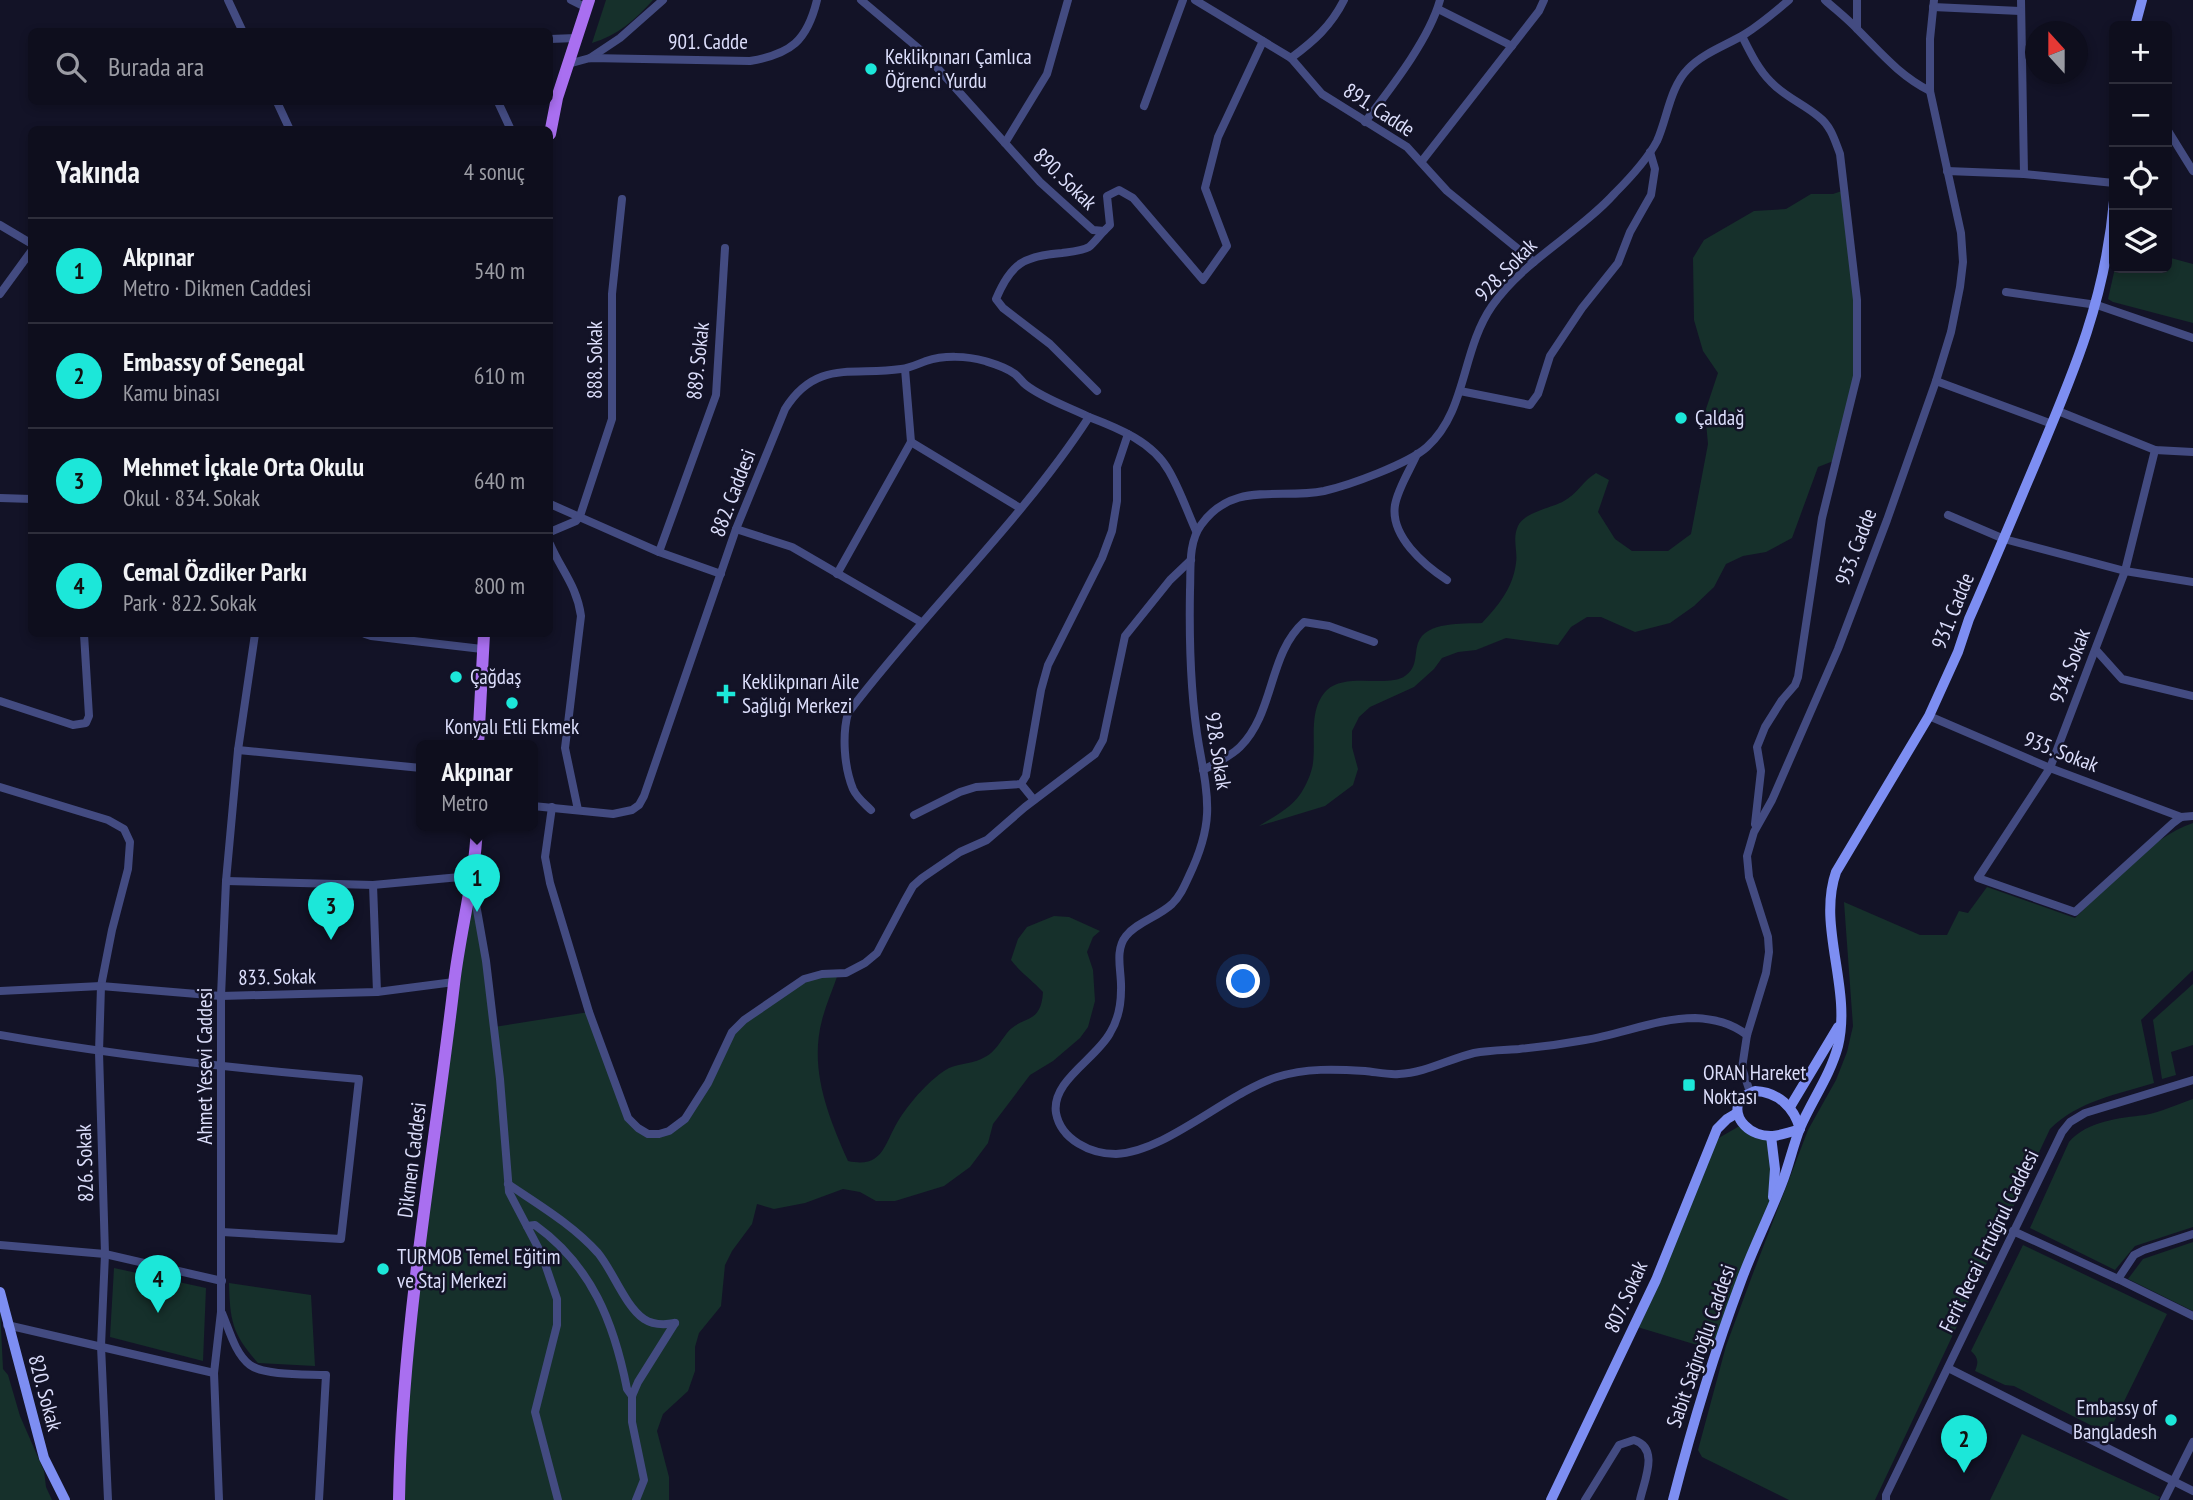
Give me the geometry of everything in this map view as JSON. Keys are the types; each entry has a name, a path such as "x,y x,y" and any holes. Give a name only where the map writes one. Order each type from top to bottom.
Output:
{"main road":[{"path":"2136,21 2142,0"},
{"path":"552,126 568,64 588,4"},
{"name":"931. Cadde","path":"1800,1129 1825,1082 1838,1044 1840,990 1831,886 1852,843 1929,716 1958,652 1969,620 2077,366 2097,305 2113,210"},
{"path":"478,740 484,637"},
{"name":"Dikmen Caddesi","path":"399,1500 401,1432 409,1335 454,982 476,831"},
{"name":"931. Cadde","path":"1790,1107 1839,1025"},
{"path":"1764,1091 1774,1094 1790,1107 1796,1114 1800,1129 1770,1136 1760,1134 1742,1124 1737,1113 1740,1098 1750,1092 1764,1091"},
{"name":"807. Sokak","path":"1551,1500 1656,1280 1717,1129 1737,1113"},
{"name":"Sabit Sağıroğlu Caddesi","path":"1673,1500 1689,1439 1741,1280 1773,1207 1800,1129"},
{"name":"Sabit Sağıroğlu Caddesi","path":"1770,1136 1774,1169 1773,1207"},
{"name":"820. Sokak","path":"0,1292 44,1458 65,1500"}],"street":[{"path":"228,0 241,28"},
{"path":"571,0 588,4"},
{"path":"590,58 620,38 663,0"},
{"name":"901. Cadde","path":"568,64 590,58 750,61 769,58 789,50 802,38 812,19 817,0"},
{"name":"890. Sokak","path":"861,0 924,53 1040,182 1093,230 1104,231 1110,226 1107,196 1119,190 1133,198 1203,280 1227,246 1205,188 1218,137 1263,41"},
{"path":"1005,143 1047,74 1068,0"},
{"path":"1144,106 1182,0"},
{"name":"891. Cadde","path":"1195,0 1291,58 1322,94 1407,147 1447,191 1534,262"},
{"path":"1291,58 1319,37 1336,17 1344,0"},
{"path":"1422,161 1513,46 1544,0"},
{"name":"928. Sokak","path":"1747,1035 1727,1023 1698,1018 1677,1019 1582,1041 1474,1053 1425,1069 1399,1074 1333,1069 1302,1071 1275,1077 1247,1089 1193,1123 1140,1149 1122,1154 1088,1149 1066,1133 1055,1110 1058,1093 1068,1078 1097,1052 1117,1021 1122,984 1119,950 1124,937 1169,907 1181,895 1202,848 1208,820 1208,795 1193,708 1188,659 1191,559 1196,531 1218,506 1238,497 1256,493 1323,491 1352,482 1418,454 1430,445 1448,421 1460,391 1468,357 1489,309 1534,262 1611,198 1650,152 1687,69 1742,36 1789,0"},
{"path":"1825,0 1891,65 1912,82 1930,91"},
{"path":"1857,0 1857,29"},
{"path":"2021,0 2024,174"},
{"path":"1365,122 1395,82 1439,4 1513,46"},
{"path":"1934,4 2020,11"},
{"name":"953. Cadde","path":"1750,1092 1742,1068 1747,1035 1766,973 1769,952 1768,937 1749,877 1747,856 1754,832 1772,800 1838,649 1887,520 1951,332 1963,262 1961,233 1930,91 1930,38 1934,4"},
{"path":"1742,36 1755,61 1771,82 1791,99 1821,117 1832,133 1840,154 1857,300 1857,376 1822,518 1798,677 1765,727 1757,747 1761,771 1754,832"},
{"path":"553,39 576,38"},
{"path":"278,105 287,126"},
{"path":"499,105 509,126"},
{"path":"2172,137 2193,171"},
{"path":"1460,391 1530,405 1538,394 1550,356 1582,308 1618,263 1630,232 1651,195 1655,169 1650,152"},
{"path":"1947,171 2024,174 2109,182"},
{"name":"888. Sokak","path":"580,516 612,419 612,294 622,198"},
{"path":"0,225 28,242"},
{"path":"1097,391 1050,344 1003,308 996,299 1009,273 1018,263 1045,254 1066,253 1088,247 1104,231"},
{"name":"889. Sokak","path":"659,552 716,396 725,248"},
{"path":"0,294 28,256"},
{"path":"2006,292 2097,305 2193,338"},
{"name":"882. Caddesi","path":"538,806 626,813 639,805 663,744 736,529 785,409 795,393 829,374 854,370 905,369 929,360 953,357 982,360 1003,367 1027,386 1128,434 1153,452 1165,465 1196,531"},
{"path":"837,574 911,442 905,369"},
{"path":"1936,381 2052,424"},
{"path":"2058,411 2155,450 2193,452"},
{"path":"871,810 858,798 853,788 844,727 848,713 921,622 1020,508 1072,443 1089,417"},
{"path":"1021,784 1030,764 1041,690 1048,665 1102,558 1112,531 1116,516 1117,467 1128,434"},
{"path":"911,442 1020,508"},
{"name":"934. Sokak","path":"2155,450 2125,571 2050,768 1978,878 2075,912 2181,817"},
{"path":"1418,454 1395,507 1398,524 1403,537 1420,560 1447,580"},
{"path":"0,498 28,499"},
{"path":"553,505 659,552 721,574"},
{"path":"1948,515 2004,538 2125,571 2193,582"},
{"path":"553,531 572,523 580,516"},
{"path":"736,529 792,547 921,622"},
{"path":"553,550 579,598 582,617 565,748 578,810"},
{"path":"552,807 545,857 550,883 589,1012 628,1118 648,1134 669,1131 685,1119 708,1083 733,1032 744,1020 804,979 822,974 846,973 865,963 877,953 904,902 922,878 960,852 987,840 1095,754 1103,740 1125,635 1191,559"},
{"path":"1203,770 1241,746 1255,728 1289,641 1304,622 1329,626 1374,642"},
{"path":"0,701 73,725 86,723 89,716 84,637"},
{"name":"Ahmet Yesevi Caddesi","path":"219,1500 214,1373 222,1281 221,996 226,881 238,750 255,637"},
{"path":"380,637 482,649"},
{"path":"2096,650 2122,679 2193,696"},
{"name":"935. Sokak","path":"1929,716 2050,768 2181,817"},
{"path":"238,750 416,768"},
{"path":"1021,784 1034,800"},
{"path":"914,815 975,787 1021,784"},
{"name":"826. Sokak","path":"0,787 108,820 124,829 131,848 101,986 99,1052 105,1254 101,1346 108,1500"},
{"path":"2181,817 2193,816"},
{"path":"226,881 373,885 471,876 486,961 500,1079 508,1184 514,1204 542,1255 557,1299 557,1325 535,1412 558,1500"},
{"path":"373,885 377,992"},
{"name":"833. Sokak","path":"0,991 101,986 221,996 377,992 454,982"},
{"path":"0,1035 99,1052 222,1067 359,1079 341,1239 222,1232"},
{"name":"Ferit Recai Ertuğrul Caddesi","path":"1886,1497 2062,1132 2070,1122 2085,1113 2193,1080"},
{"path":"508,1184 554,1215 587,1242 609,1267 639,1315 654,1323 675,1323 632,1396 632,1422 644,1480 636,1500"},
{"path":"527,1226 535,1225 558,1244 597,1296 615,1336 628,1392 632,1396"},
{"path":"2013,1231 2193,1316"},
{"path":"2118,1279 2134,1255 2193,1234"},
{"path":"0,1245 105,1254 222,1281"},
{"path":"221,1312 239,1352 250,1366 264,1371 326,1375 319,1500"},
{"path":"7,1325 214,1373"},
{"path":"1948,1368 2193,1491"},
{"path":"1584,1500 1619,1446 1634,1440 1645,1446 1649,1456 1640,1500"},
{"path":"2164,1500 2193,1442"}],"green space":[{"path":"606,0 653,0 625,26 592,43"},
{"path":"1845,190 1857,300 1857,376 1836,460 1818,467 1792,538 1766,552 1743,556 1726,564 1714,587 1670,623 1635,632 1601,617 1587,617 1571,627 1558,645 1506,638 1476,650 1458,652 1442,658 1414,687 1370,707 1359,717 1352,731 1352,747 1358,769 1353,785 1325,806 1259,826 1290,805 1300,794 1311,773 1315,715 1327,690 1345,682 1388,681 1405,676 1412,669 1418,643 1429,631 1446,625 1482,623 1499,603 1512,581 1516,563 1516,531 1526,517 1564,501 1596,473 1609,480 1598,512 1615,539 1632,551 1668,551 1691,534 1708,444 1705,412 1718,373 1703,351 1694,320 1693,258 1704,240 1754,211 1786,209 1811,194 1833,194"},
{"path":"2172,258 2193,264 2193,323 2108,299 2114,273 2172,273"},
{"path":"2193,823 2193,970 2141,1020 2154,1083 2086,1105 2061,1119 2050,1129 1875,1500 1789,1500 1702,1457 1698,1450 1726,1346 1808,1130 1836,1080 1847,1052 1853,1026 1844,902 1920,935 1947,935 1959,911 1968,913 1987,887 2075,918 2145,851 2176,830"},
{"path":"471,876 494,1027 589,1012 628,1118 648,1134 680,1125 732,1032 804,979 838,974 824,1014 818,1056 819,1074 828,1110 848,1161 869,1161 876,1157 882,1152 905,1111 935,1078 949,1068 989,1055 1012,1027 1030,1018 1038,1010 1043,992 1011,960 1018,939 1027,927 1054,916 1069,917 1100,931 1093,937 1087,952 1093,970 1095,1001 1088,1027 1080,1038 1053,1061 1030,1075 993,1124 988,1143 970,1167 944,1186 895,1201 876,1201 860,1192 843,1189 805,1203 774,1209 757,1204 752,1224 725,1265 721,1306 699,1333 695,1347 695,1371 688,1391 663,1414 657,1431 669,1477 669,1500 399,1500 401,1432"},
{"path":"2193,984 2193,1045 2171,1052 2176,1075 2162,1079 2153,1020"},
{"path":"2193,1099 2193,1227 2135,1246 2115,1270 2030,1228 2069,1142 2076,1135 2094,1125 2151,1114"},
{"path":"1743,1124 1771,1136 1773,1207 1717,1351 1634,1326 1717,1139"},
{"path":"2193,1242 2193,1311 2128,1279 2143,1259"},
{"path":"2023,1245 2167,1314 2108,1434 2014,1386 2005,1385 1975,1371 1977,1360 1971,1351"},
{"path":"114,1268 206,1288 203,1361 110,1337"},
{"path":"229,1283 311,1295 315,1366 258,1363 243,1344 234,1326"},
{"path":"0,1308 3,1369 8,1375 20,1416 44,1471 46,1487 52,1500 0,1500"},
{"path":"2022,1434 2160,1497 2158,1500 1990,1500"}],"place":[{"name":"Keklikpınarı Çamlıca Öğrenci Yurdu","path":"871,69"},
{"name":"Çaldağ","path":"1681,418"},
{"name":"Çağdaş","path":"456,677"},
{"name":"Keklikpınarı Aile Sağlığı Merkezi","path":"726,694"},
{"name":"Konyalı Etli Ekmek","path":"512,703"},
{"name":"Akpınar","path":"477,912"},
{"name":"Mehmet İçkale Orta Okulu","path":"331,940"},
{"name":"ORAN Hareket Noktası","path":"1689,1085"},
{"name":"TURMOB Temel Eğitim ve Staj Merkezi","path":"383,1269"},
{"name":"Cemal Özdiker Parkı","path":"158,1313"},
{"name":"Embassy of Bangladesh","path":"2171,1420"},
{"name":"Embassy of Senegal","path":"1964,1473"}]}
